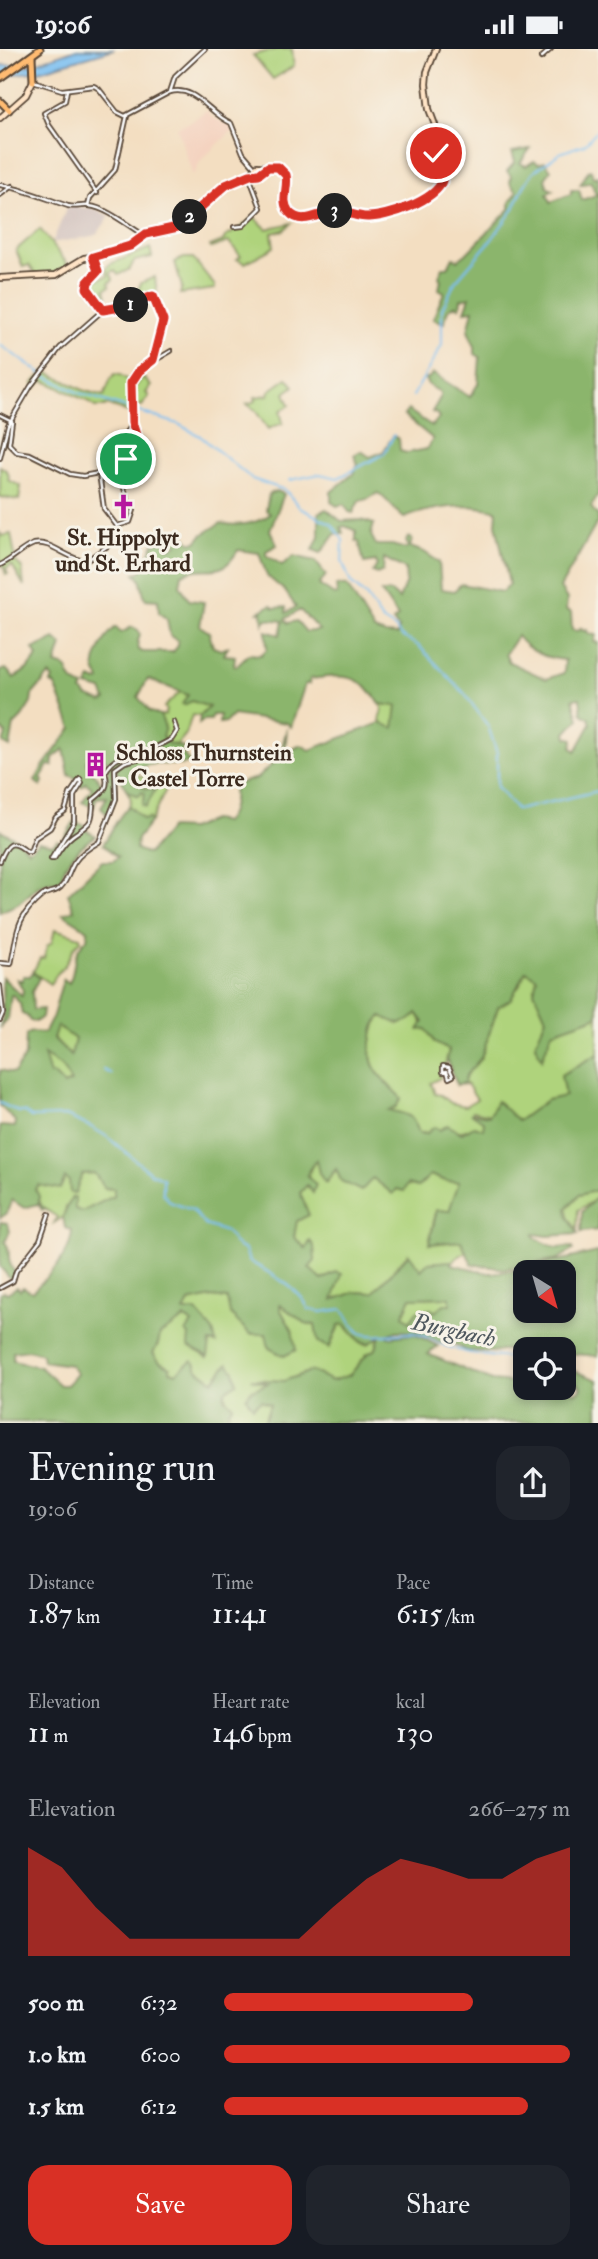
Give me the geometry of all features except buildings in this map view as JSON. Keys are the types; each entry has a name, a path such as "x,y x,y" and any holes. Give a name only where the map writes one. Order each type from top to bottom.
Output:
{"main road":[{"path":"0,76 31,57 38,49"},
{"path":"0,76 38,49"},
{"path":"0,278 56,275 84,258 130,246 143,235 178,227 226,185 268,167 278,167 286,175 286,206 295,216 305,219 333,211 364,217 379,216 430,196 442,181 436,153 435,125 427,95 427,72 436,49"},
{"path":"0,118 27,93 33,79 31,57"},
{"path":"0,101 9,110"}],"street":[{"path":"170,92 175,77 205,49"},
{"path":"541,58 551,49"},
{"path":"33,79 58,90 96,87 117,112 127,116"},
{"path":"67,90 65,101 44,113 49,125 97,193"},
{"path":"88,206 89,200 116,170 127,116 170,92 181,90 201,100 221,118 231,123 243,153 255,171 261,208 243,226 234,227"},
{"path":"0,185 70,207 88,206 116,218 143,235"},
{"path":"0,195 12,187"},
{"path":"93,257 98,271 88,282 87,288 103,310"},
{"path":"100,473 75,475 30,454 14,450 9,444 12,421 31,386 60,348 103,310 127,306 153,296 162,325 153,360"},
{"path":"117,526 129,523 135,510 128,500 120,476 136,437 132,422 133,380 142,368 171,351"},
{"path":"0,415 12,421"},
{"path":"0,458 8,425 12,421"},
{"path":"117,526 104,509 100,473 106,452 126,435 132,422"},
{"path":"0,565 33,544 51,545 68,556 86,561 109,545 117,526"},
{"path":"0,861 6,846 10,844 19,845 30,852 35,838 50,828 56,817 65,811 70,794 82,779 74,796 74,822 51,856 53,859 66,841 86,827 93,800 102,795 106,787 105,773 110,764 122,756 145,753 174,737 177,731 174,722"},
{"path":"0,963 8,965 17,925 44,894 61,888 70,876 74,863 89,847 99,842 116,799 115,769 125,761 144,757 145,753"},
{"path":"0,986 3,1013 0,1020"},
{"path":"0,1288 13,1281 16,1271 40,1240 49,1214"}],"shaded area":[{"path":"207,110 212,117 231,126 232,131 201,160 193,176 177,127"},
{"path":"67,207 92,208 110,216 93,236 52,243"}],"green space":[{"path":"277,49 292,49 294,66 273,79 253,55"},
{"path":"530,149 520,163 526,166 534,161 539,164 545,162 551,170 545,179 548,188 553,190 547,194 551,202 571,194 571,190 579,190 582,200 596,195 591,182 580,185 588,171 591,170 593,178 598,176 598,495 591,507 598,516 598,521 560,588 567,599 566,610 571,612 572,630 587,630 588,634 596,635 594,642 598,643 598,1016 552,1032 542,1059 535,1045 546,1018 534,991 537,978 526,971 511,999 498,1007 481,1058 466,1075 464,1083 457,1085 447,1059 449,1050 435,1043 426,1029 419,1030 424,1022 417,1013 401,1023 382,1016 373,1030 371,1056 376,1070 401,1098 396,1107 389,1110 408,1115 419,1133 426,1134 434,1127 440,1130 447,1125 462,1133 474,1126 483,1129 484,1122 471,1113 489,1116 497,1101 518,1121 547,1100 565,1096 561,1075 598,1054 598,1190 579,1195 567,1208 568,1217 578,1234 534,1234 535,1238 556,1248 573,1247 573,1250 553,1260 513,1260 513,1267 505,1269 472,1264 461,1241 429,1244 437,1210 449,1211 459,1182 430,1175 418,1187 408,1184 404,1191 397,1189 393,1194 373,1178 361,1191 341,1181 336,1169 325,1183 316,1160 307,1177 316,1184 313,1193 307,1185 300,1193 309,1215 297,1221 294,1237 306,1249 310,1241 314,1246 315,1261 309,1268 322,1280 337,1272 342,1274 333,1300 355,1292 373,1293 409,1254 421,1270 428,1263 452,1261 451,1264 489,1273 513,1271 513,1323 576,1323 576,1260 562,1260 598,1252 598,1356 576,1354 576,1337 513,1337 513,1348 496,1352 467,1351 447,1340 439,1342 417,1332 397,1331 387,1335 415,1334 438,1346 428,1354 492,1381 513,1383 513,1400 576,1400 576,1393 582,1388 576,1381 576,1372 598,1380 598,1422 264,1422 270,1404 261,1400 253,1407 246,1397 250,1391 268,1383 251,1379 284,1381 311,1371 332,1381 350,1375 367,1354 376,1349 380,1336 370,1343 361,1342 345,1324 339,1325 329,1348 318,1342 315,1325 307,1324 280,1305 292,1330 296,1350 284,1356 269,1348 266,1334 250,1334 230,1314 227,1299 212,1297 189,1302 184,1311 196,1311 213,1331 216,1343 210,1342 208,1357 188,1346 189,1335 186,1332 192,1323 185,1318 160,1334 153,1353 160,1362 170,1367 170,1371 176,1373 192,1360 196,1368 213,1381 228,1363 234,1371 237,1383 225,1391 224,1398 233,1405 228,1411 229,1418 234,1422 0,1422 0,1293 7,1293 17,1287 32,1292 58,1265 71,1240 72,1231 65,1228 63,1217 72,1197 75,1197 75,1209 82,1212 114,1196 114,1189 105,1188 94,1173 82,1174 75,1193 70,1193 69,1181 65,1178 60,1189 38,1185 35,1189 39,1204 45,1208 42,1210 38,1204 24,1208 12,1200 6,1214 0,1218 0,1126 15,1127 16,1122 0,1106 0,1070 14,1073 25,1056 26,1035 31,1032 45,1033 64,979 69,983 78,951 87,939 88,930 63,914 74,910 68,894 102,861 113,861 118,857 103,844 129,806 144,820 148,818 151,821 137,839 136,849 148,854 170,828 190,829 212,820 224,822 232,810 233,785 257,778 279,758 287,728 285,753 301,745 310,750 380,723 394,728 397,706 380,704 365,686 350,678 310,679 309,684 305,684 291,727 287,723 233,715 226,722 219,723 220,715 212,715 211,720 204,720 199,724 200,716 209,707 192,701 184,705 182,704 188,695 148,679 138,697 150,712 160,715 165,728 162,736 169,744 184,747 181,751 190,763 149,765 137,772 134,780 146,789 156,788 146,807 142,805 145,794 142,792 139,796 127,791 116,769 113,771 116,789 108,816 101,807 107,797 96,798 94,807 82,802 92,788 86,783 81,787 77,779 69,775 64,749 53,758 53,766 48,765 41,779 41,787 35,781 72,728 49,675 32,695 31,703 14,725 10,747 3,743 6,734 0,728 0,671 6,669 14,678 35,660 37,656 33,649 55,639 62,645 56,664 66,667 72,680 84,687 82,691 88,697 102,702 106,700 102,690 87,686 91,679 97,682 100,680 95,669 98,652 116,627 121,633 132,627 138,630 138,650 143,652 173,652 178,646 178,641 170,636 167,619 159,613 158,600 145,599 140,579 135,574 139,573 146,563 154,543 164,541 170,548 177,544 174,539 181,532 190,542 196,542 221,523 239,525 259,520 270,514 266,510 269,494 277,491 284,494 270,530 277,545 266,551 266,555 282,565 294,556 315,561 326,575 319,585 334,595 337,594 336,585 347,586 374,630 397,635 399,629 393,621 398,617 381,592 391,592 399,599 406,582 405,569 384,558 383,571 377,574 373,572 376,561 364,563 359,542 356,541 356,531 345,526 341,527 343,533 335,534 321,553 313,550 319,537 319,513 326,509 341,521 361,520 374,524 371,535 376,545 392,545 406,549 406,541 409,537 412,539 410,547 439,562 441,589 454,591 461,584 502,592 509,584 496,524 497,511 450,507 404,518 378,493 359,501 353,513 349,512 344,504 337,506 331,502 331,492 353,474 358,464 354,455 361,451 370,457 383,452 393,436 399,439 400,451 407,453 427,449 433,439 404,415 408,410 432,426 439,418 432,412 440,398 440,392 428,385 425,379 432,373 470,397 478,384 480,357 475,354 468,331 473,310 465,311 470,297 461,299 460,308 456,305 448,310 444,323 433,319 444,292 439,289 439,277 443,267 448,267 453,257 458,260 466,254 510,209 510,202 517,192 510,183 511,176 507,171 515,162 512,152","holes":["238,550 259,553 267,576 285,591 296,607 286,613 286,607 274,608 271,605 259,612 262,612 263,624 266,619 283,621 280,635 266,631 267,649 261,655 248,654 237,666 234,665 235,656 224,655 228,647 221,650 213,647 209,632 200,626 204,602 189,600 180,585 182,574 219,568 231,560","300,610 319,630 306,632 297,621 288,623 285,619","517,636 538,653 565,660 564,673 546,679 509,662 505,654","580,698 582,714 589,718 591,724 576,751 572,748 573,739 567,737 566,733 579,719 573,699","92,753 109,762 107,780 101,783 86,762","57,1026 75,1039 71,1056 53,1038","44,1055 61,1066 71,1082 64,1085 53,1074 50,1075","450,1297 450,1304 444,1304 435,1312 432,1309 417,1311 409,1322 403,1315 411,1298","29,1350 42,1354 43,1361 70,1365 77,1374 67,1385 60,1385 40,1367 13,1361 13,1352"]},
{"path":"254,217 267,229 291,223 284,230 272,233 274,247 245,263 237,259 241,256 229,242 211,248 210,246 223,241"},
{"path":"40,229 69,266 60,272 37,276 29,265 23,267 16,250"},
{"path":"150,248 152,257 134,261 130,269 118,275 115,270 110,272 113,279 105,289 107,296 99,300 90,289 89,283 108,276 106,268 110,264"},
{"path":"193,258 215,289 180,294 182,287 175,262"},
{"path":"155,277 157,294 135,302 130,294 138,290 141,283"},
{"path":"45,371 85,391 104,396 111,378 115,374 120,375 130,381 131,413 107,405 95,407 43,380 36,387 33,384"},
{"path":"143,377 151,386 146,393 149,396 142,406 133,404 133,389"},
{"path":"287,378 294,386 285,393 290,405 280,411 283,423 268,429 255,410 247,404 256,401 255,397 268,395 269,391"},
{"path":"0,466 7,471 8,480 21,486 19,500 0,497"},
{"path":"0,533 2,536 11,534 15,556 13,559 22,568 24,586 12,565 6,569 6,575 3,565 0,565"},
{"path":"180,692 188,695 192,701 210,707 200,716 192,715 186,734 177,745 169,744 161,735 165,727 160,715 165,715 164,707"},
{"path":"380,704 398,706 394,729 380,723"},
{"path":"136,771 137,775 166,789 151,821 145,821 129,806 131,799 127,791 138,796 155,788 147,789 134,779"},
{"path":"74,822 86,826 86,830 96,836 72,856 59,882 56,885 53,881 39,886 18,904 0,912 0,830 17,839 29,850 39,841 53,844 57,840 61,843"},
{"path":"55,929 80,937 81,941 50,984 33,972 40,958 44,958"},
{"path":"526,971 537,978 534,991 546,1018 535,1045 542,1058 552,1032 598,1016 598,1054 561,1075 565,1096 547,1100 518,1121 473,1111 472,1113 485,1122 483,1129 474,1126 461,1131 419,1133 411,1118 388,1110 401,1098 376,1070 371,1056 373,1032 382,1016 399,1024 417,1013 435,1043 449,1050 440,1078 431,1083 435,1094 451,1103 465,1106 477,1099 467,1084 457,1085 481,1058 498,1007 519,987"},
{"path":"33,972 39,978 32,992 33,1010 43,1009 42,1017 37,1021 30,1021 22,1014 20,1004 11,995 8,1019 0,1028 3,1017 2,977 22,996 23,990 17,979 23,981 23,976 30,976"},
{"path":"57,1026 75,1039 71,1057 53,1037"},
{"path":"43,1054 61,1066 71,1082 64,1085 53,1075 50,1076"},
{"path":"517,1130 520,1135 518,1160 502,1159 509,1137"},
{"path":"316,1160 326,1183 337,1168 373,1178 393,1194 404,1186 418,1187 430,1175 446,1181 460,1182 449,1211 436,1210 429,1244 461,1241 466,1252 452,1261 429,1263 421,1270 408,1254 373,1293 355,1292 332,1301 337,1272 322,1280 309,1268 306,1250 294,1237 300,1193 306,1185 313,1192 309,1175"},
{"path":"94,1173 105,1188 114,1189 115,1196 82,1212 75,1209 75,1198 66,1207 63,1217 54,1223 57,1217 42,1207 35,1189 38,1185 65,1177 69,1181 81,1174"},
{"path":"598,1190 598,1198 578,1210 577,1230 568,1217 567,1208 579,1195"},
{"path":"596,1198 598,1230 581,1232 582,1212"},
{"path":"0,1222 7,1223 10,1231 5,1242 15,1273 12,1281 0,1267"},
{"path":"212,1297 227,1299 229,1304 292,1330 280,1304 307,1324 315,1325 330,1347 339,1325 344,1324 361,1343 368,1344 380,1334 376,1349 367,1354 350,1375 332,1381 311,1371 284,1381 256,1380 269,1383 261,1400 270,1404 265,1422 234,1422 229,1415 224,1390 218,1384 196,1368 177,1373 170,1371 169,1367 152,1353 160,1334 185,1318 193,1323 189,1335 196,1349 207,1357 210,1342 215,1343 183,1311 189,1302"},
{"path":"450,1297 450,1305 409,1322 403,1315 411,1298"}],"water":[{"path":"77,49 114,49 39,71 0,76 0,65 26,66"}],"waterway":[{"path":"413,396 442,345 442,309 455,282 513,210 533,172 560,153 585,144 598,129"},
{"path":"0,345 45,376 79,393 178,424 200,436 252,479 285,490 300,508 332,524 343,540 342,561 351,583 366,596 382,620 395,628 401,636 419,646 464,693 488,726 497,753 497,787 517,810 598,791"},
{"path":"290,480 320,474 338,478 384,454 394,435"},
{"path":"104,1070 112,1074"},
{"name":"Burgbach","path":"0,1103 31,1117 66,1116 106,1136 151,1173 163,1178 163,1193 170,1202 192,1210 205,1225 226,1232 237,1246 245,1250 249,1261 292,1288 308,1309 321,1312 343,1309 359,1332 364,1334 413,1333 468,1353 513,1358"}],"place":[{"name":"St. Hippolyt und St. Erhard","path":"123,507"},
{"name":"Schloss Thurnstein - Castel Torre","path":"96,765"}],"route":[{"path":"126,459 136,435 132,422 131,383 139,371 153,360 162,319 153,296 127,306 103,310 87,288 88,282 98,271 93,257 130,246 151,232 163,232 178,227 226,185 259,174 273,166 286,175 285,202 288,210 295,216 305,219 333,211 364,217 379,216 418,202 436,192 442,181 436,153"}]}
